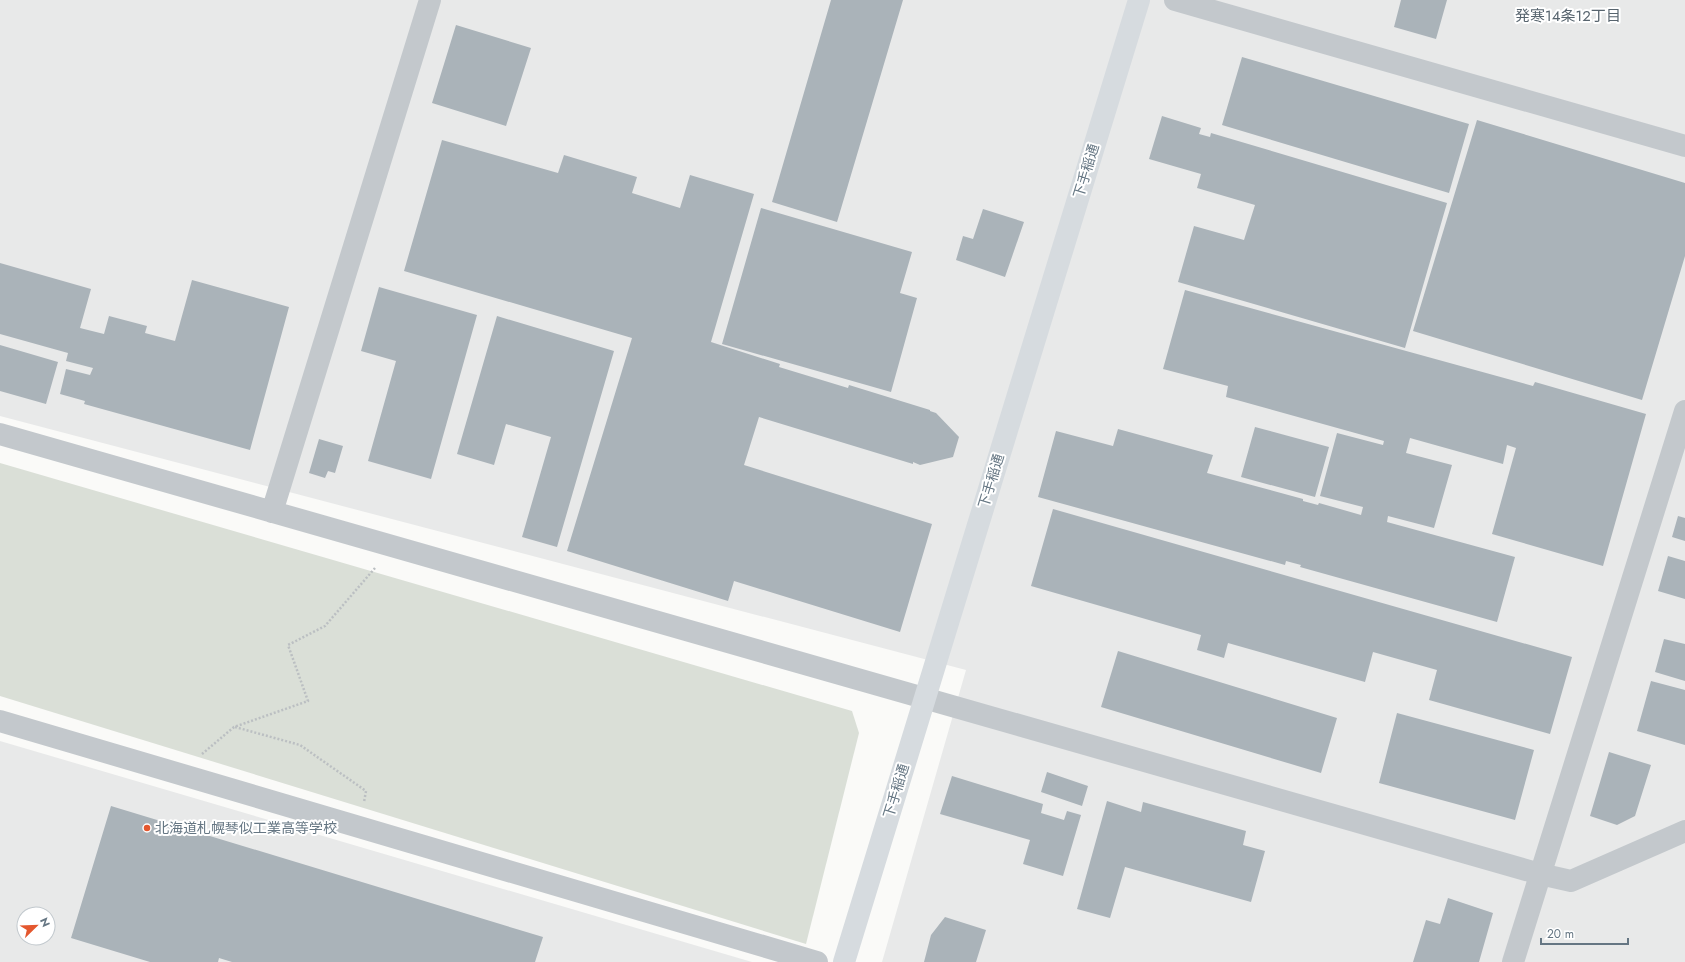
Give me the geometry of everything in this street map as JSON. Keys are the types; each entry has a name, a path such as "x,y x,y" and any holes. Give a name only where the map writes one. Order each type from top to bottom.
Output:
{"main road":[{"name":"下手稲通","path":"844,962 1139,0"}],"street":[{"path":"272,512 430,0"},
{"path":"1175,0 1685,146"},
{"path":"1513,962 1685,411"},
{"path":"0,434 1540,874 1571,881 1685,831"},
{"path":"0,721 817,962"}],"path":[{"path":"179,774 234,727 308,701 288,645 325,626 394,547"},
{"path":"234,727 300,745 366,791 359,827"}],"shaded area":[{"path":"0,0 1685,0 1685,962 882,962 966,670 0,416"},
{"path":"0,463 852,711 859,733 806,944 0,696"},
{"name":"北海道札幌琴似工業高等学校","path":"0,741 752,962 0,962"}],"building":[{"path":"831,0 903,0 837,222 772,202"},
{"path":"1401,0 1447,0 1436,39 1394,27"},
{"path":"456,25 531,48 506,126 432,103"},
{"path":"1242,57 1469,124 1449,193 1222,125"},
{"path":"1162,116 1201,128 1199,134 1210,137 1211,133 1447,203 1405,348 1178,282 1194,226 1244,240 1255,205 1197,188 1201,174 1149,159"},
{"path":"1477,120 1685,183 1685,256 1642,400 1413,331"},
{"path":"442,140 558,173 564,155 637,177 632,193 680,208 690,175 754,194 711,342 780,364 779,367 848,388 849,385 930,410 936,413 959,437 953,457 920,465 759,417 744,465 932,524 900,632 734,581 728,601 567,551 632,338 404,271"},
{"path":"761,208 912,252 900,293 917,298 891,392 722,344"},
{"path":"983,209 1024,222 1005,277 956,260 963,236 973,239"},
{"path":"0,263 91,289 80,328 104,334 109,316 147,326 145,333 175,341 192,280 289,307 250,450 84,404 85,401 60,394 66,369 90,375 93,368 66,361 68,353 0,334"},
{"path":"379,287 477,315 431,479 368,461 396,361 361,351"},
{"path":"1185,290 1533,386 1535,382 1646,414 1603,566 1492,534 1516,448 1507,445 1503,464 1410,438 1406,453 1452,465 1434,528 1388,516 1387,522 1515,557 1497,622 1300,567 1301,565 1286,561 1285,565 1038,497 1056,431 1113,446 1118,429 1213,455 1207,473 1303,499 1303,501 1318,505 1319,503 1361,515 1363,507 1320,496 1337,433 1383,445 1384,441 1226,397 1228,386 1163,369"},
{"path":"497,316 614,351 557,547 522,537 551,437 506,424 494,465 457,454"},
{"path":"0,345 58,362 46,404 0,391"},
{"path":"1255,427 1329,447 1315,497 1241,477"},
{"path":"319,439 343,446 335,473 328,471 325,478 309,473"},
{"path":"1053,509 1572,657 1550,734 1429,700 1437,670 1373,652 1365,682 1228,643 1224,658 1197,650 1201,635 1031,586"},
{"path":"1678,516 1685,518 1685,541 1672,537"},
{"path":"1668,556 1685,561 1685,599 1658,591"},
{"path":"1664,639 1685,644 1685,681 1655,672"},
{"path":"1118,651 1337,718 1321,773 1101,707"},
{"path":"1651,681 1685,690 1685,745 1637,731"},
{"path":"1397,713 1534,750 1515,820 1379,783"},
{"path":"1609,752 1651,765 1635,816 1617,825 1590,816"},
{"path":"1047,772 1088,786 1082,806 1041,792"},
{"path":"952,776 1043,804 1041,813 1064,820 1067,811 1081,815 1063,876 1023,864 1030,840 940,814"},
{"path":"1107,801 1141,812 1143,802 1246,831 1243,845 1265,851 1251,902 1125,867 1110,918 1077,909"},
{"path":"111,806 543,937 535,962 232,962 219,958 218,962 150,962 71,938"},
{"path":"1448,898 1493,913 1479,962 1413,962 1426,920 1440,924"},
{"path":"945,917 986,930 976,962 924,962 931,935"}],"place":[{"name":"北海道札幌琴似工業高等学校","path":"147,828"}],"district":[{"name":"発寒14条12丁目","path":"1568,16"}]}
